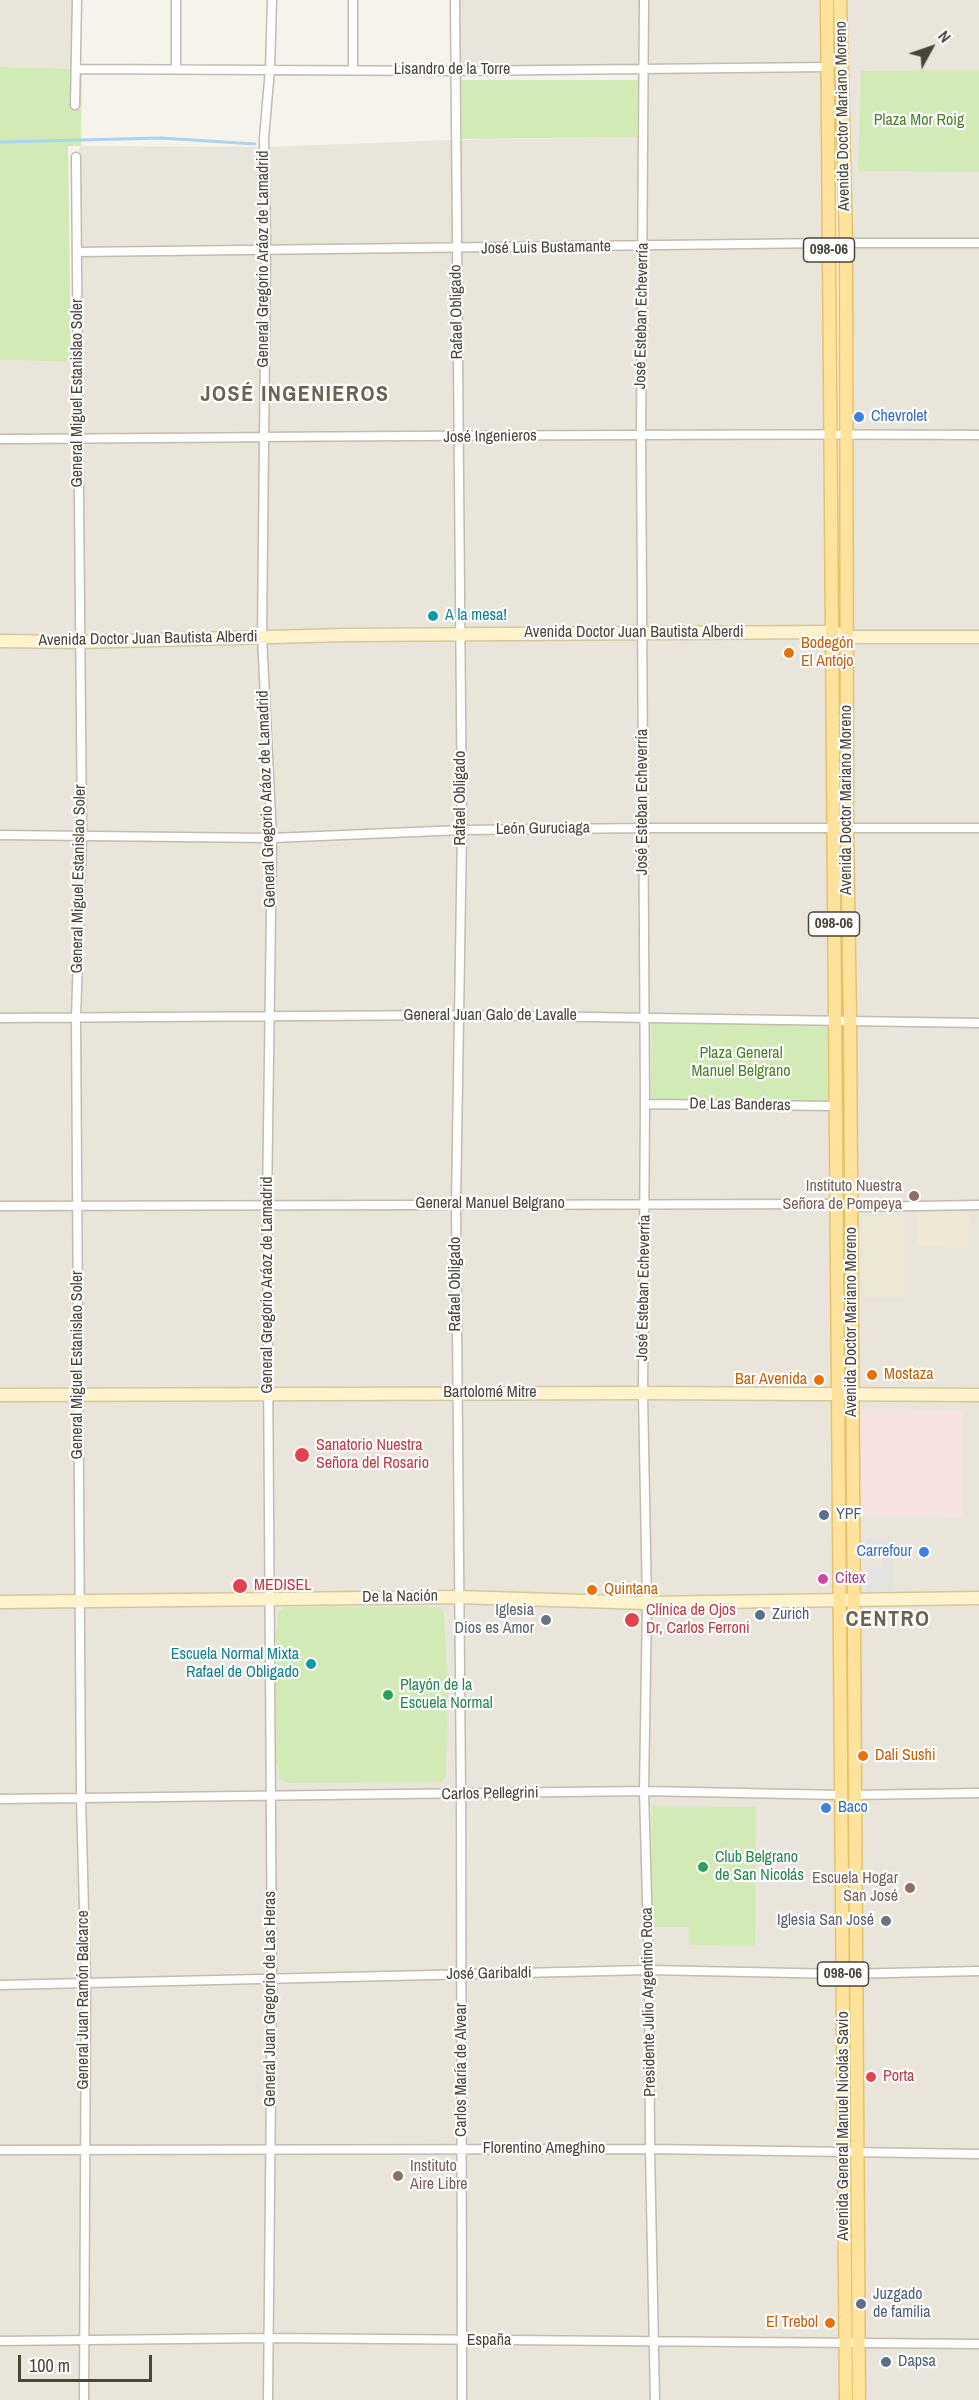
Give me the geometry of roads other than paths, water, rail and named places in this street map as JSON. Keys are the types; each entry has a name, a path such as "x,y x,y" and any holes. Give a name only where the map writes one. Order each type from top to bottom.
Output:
{"main road":[{"name":"Avenida Doctor Mariano Moreno","path":"827,0 839,1600"},
{"name":"Avenida Doctor Mariano Moreno","path":"840,0 846,243 847,827 854,1600"},
{"name":"Avenida General Manuel Nicolás Savio","path":"839,1600 843,1974 859,2343 859,2400"},
{"name":"Avenida General Manuel Nicolás Savio","path":"846,2400 845,2343 856,1974 854,1600"}],"street":[{"path":"75,105 77,0"},
{"path":"176,0 176,69"},
{"name":"General Gregorio Aráoz de Lamadrid","path":"269,1598 267,1204 272,837 262,637 266,248 264,138 270,69 272,0"},
{"path":"353,0 353,70"},
{"name":"Rafael Obligado","path":"455,0 455,249 462,830 456,1204 459,1597"},
{"name":"José Esteban Echeverría","path":"644,0 641,434 645,1017 643,1393 647,1603"},
{"name":"Lisandro de la Torre","path":"76,69 455,70 827,67"},
{"name":"General Miguel Estanislao Soler","path":"76,157 82,836 76,1017 81,1601"},
{"name":"José Luis Bustamante","path":"77,252 266,248 455,249 979,243"},
{"name":"José Ingenieros","path":"0,439 459,438 641,434 979,435"},
{"name":"Avenida Doctor Juan Bautista Alberdi","path":"0,641 79,642 460,634 833,632 847,637 979,637"},
{"name":"León Guruciaga","path":"0,835 272,837 462,830 833,826 979,828"},
{"name":"General Juan Galo de Lavalle","path":"0,1018 458,1016 979,1023"},
{"name":"De Las Banderas","path":"645,1104 836,1106"},
{"name":"General Manuel Belgrano","path":"0,1206 835,1204 851,1207 979,1205"},
{"name":"Bartolomé Mitre","path":"0,1395 268,1393 979,1395"},
{"name":"De la Nación","path":"0,1602 459,1597 647,1603 979,1598"},
{"name":"Carlos María de Alvear","path":"459,1597 463,2150 462,2400"},
{"name":"General Juan Gregorio de Las Heras","path":"268,2400 272,1978 269,1598"},
{"name":"General Juan Ramón Balcarce","path":"81,1601 81,1798 86,1984 84,2400"},
{"name":"Presidente Julio Argentino Roca","path":"647,1603 645,1791 655,2400"},
{"name":"Carlos Pellegrini","path":"0,1799 645,1791 840,1795 979,1793"},
{"name":"José Garibaldi","path":"0,1985 649,1970 843,1974 979,1971"},
{"name":"Florentino Ameghino","path":"0,2150 650,2149 979,2154"},
{"name":"España","path":"0,2341 84,2342 268,2338 979,2344"}],"waterway":[{"path":"0,142 162,138 255,144"}],"place":[{"name":"Chevrolet","path":"859,417"},
{"name":"A la mesa!","path":"433,616"},
{"name":"Bodegón El Antojo","path":"789,653"},
{"name":"Instituto Nuestra Señora de Pompeya","path":"914,1196"},
{"name":"Mostaza","path":"872,1375"},
{"name":"Bar Avenida","path":"819,1380"},
{"name":"Sanatorio Nuestra Señora del Rosario","path":"302,1455"},
{"name":"YPF","path":"824,1515"},
{"name":"Carrefour","path":"924,1552"},
{"name":"Citex","path":"823,1579"},
{"name":"MEDISEL","path":"240,1586"},
{"name":"Quintana","path":"592,1590"},
{"name":"Zurich","path":"760,1615"},
{"name":"Iglesia Dios es Amor","path":"546,1620"},
{"name":"Clínica de Ojos Dr, Carlos Ferroni","path":"632,1620"},
{"name":"Escuela Normal Mixta Rafael de Obligado","path":"311,1664"},
{"name":"Playón de la Escuela Normal","path":"388,1695"},
{"name":"Dali Sushi","path":"863,1756"},
{"name":"Baco","path":"826,1808"},
{"name":"Club Belgrano de San Nicolás","path":"703,1867"},
{"name":"Escuela Hogar San José","path":"910,1888"},
{"name":"Iglesia San José","path":"886,1921"},
{"name":"Porta","path":"871,2077"},
{"name":"Instituto Aire Libre","path":"398,2176"},
{"name":"Juzgado de familia","path":"861,2304"},
{"name":"El Trebol","path":"830,2323"},
{"name":"Dapsa","path":"886,2362"}],"district":[{"name":"JOSÉ INGENIEROS","path":"295,395"},
{"name":"CENTRO","path":"888,1620"}],"park label":[{"name":"Plaza Mor Roig","path":"919,121"},
{"name":"Plaza General Manuel Belgrano","path":"741,1063"}]}
